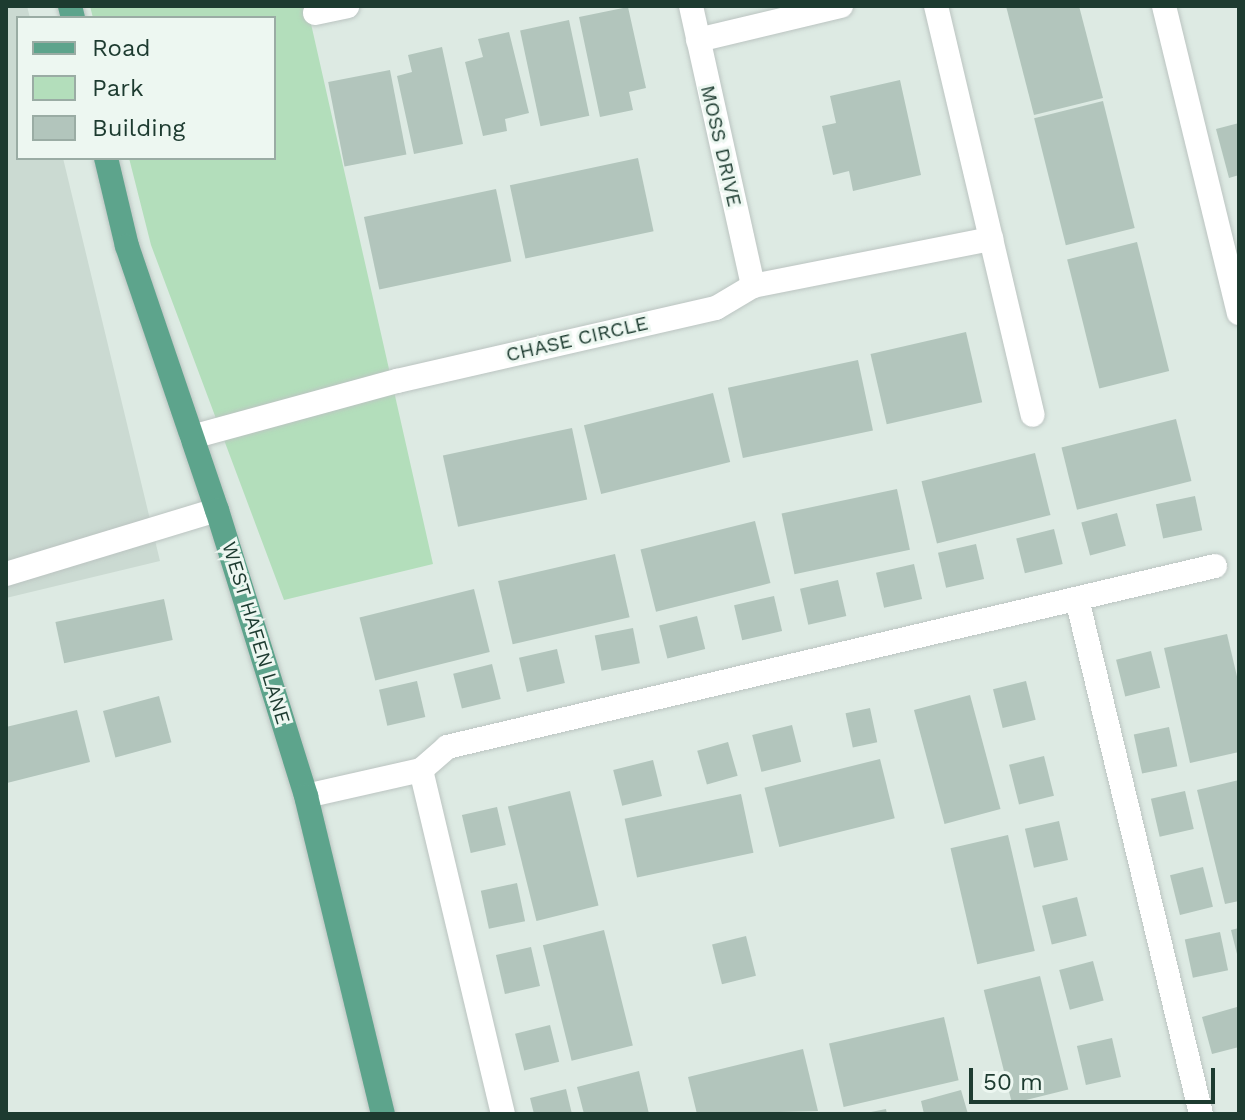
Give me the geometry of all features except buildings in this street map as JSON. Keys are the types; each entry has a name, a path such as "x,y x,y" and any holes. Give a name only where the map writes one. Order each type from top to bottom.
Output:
{"main road":[{"name":"WEST HAFEN LANE","path":"106,160 127,246 217,510 306,796 383,1114"}],"street":[{"path":"315,13 347,6"},
{"name":"MOSS DRIVE","path":"691,6 753,286"},
{"path":"698,40 841,6"},
{"path":"936,6 1033,415"},
{"path":"1164,6 1239,313"},
{"name":"CHASE CIRCLE","path":"192,437 397,381 716,308 753,286 991,239"},
{"path":"6,574 217,510"},
{"path":"306,796 421,770 447,747 1215,566"},
{"path":"1077,599 1201,1114"},
{"path":"421,770 503,1114"}],"shaded area":[{"path":"6,6 27,6 30,16 16,16 16,160 63,160 160,561 6,598"}],"green space":[{"path":"90,6 307,6 433,564 284,600 151,245 130,160 276,160 276,16 92,16"}]}
